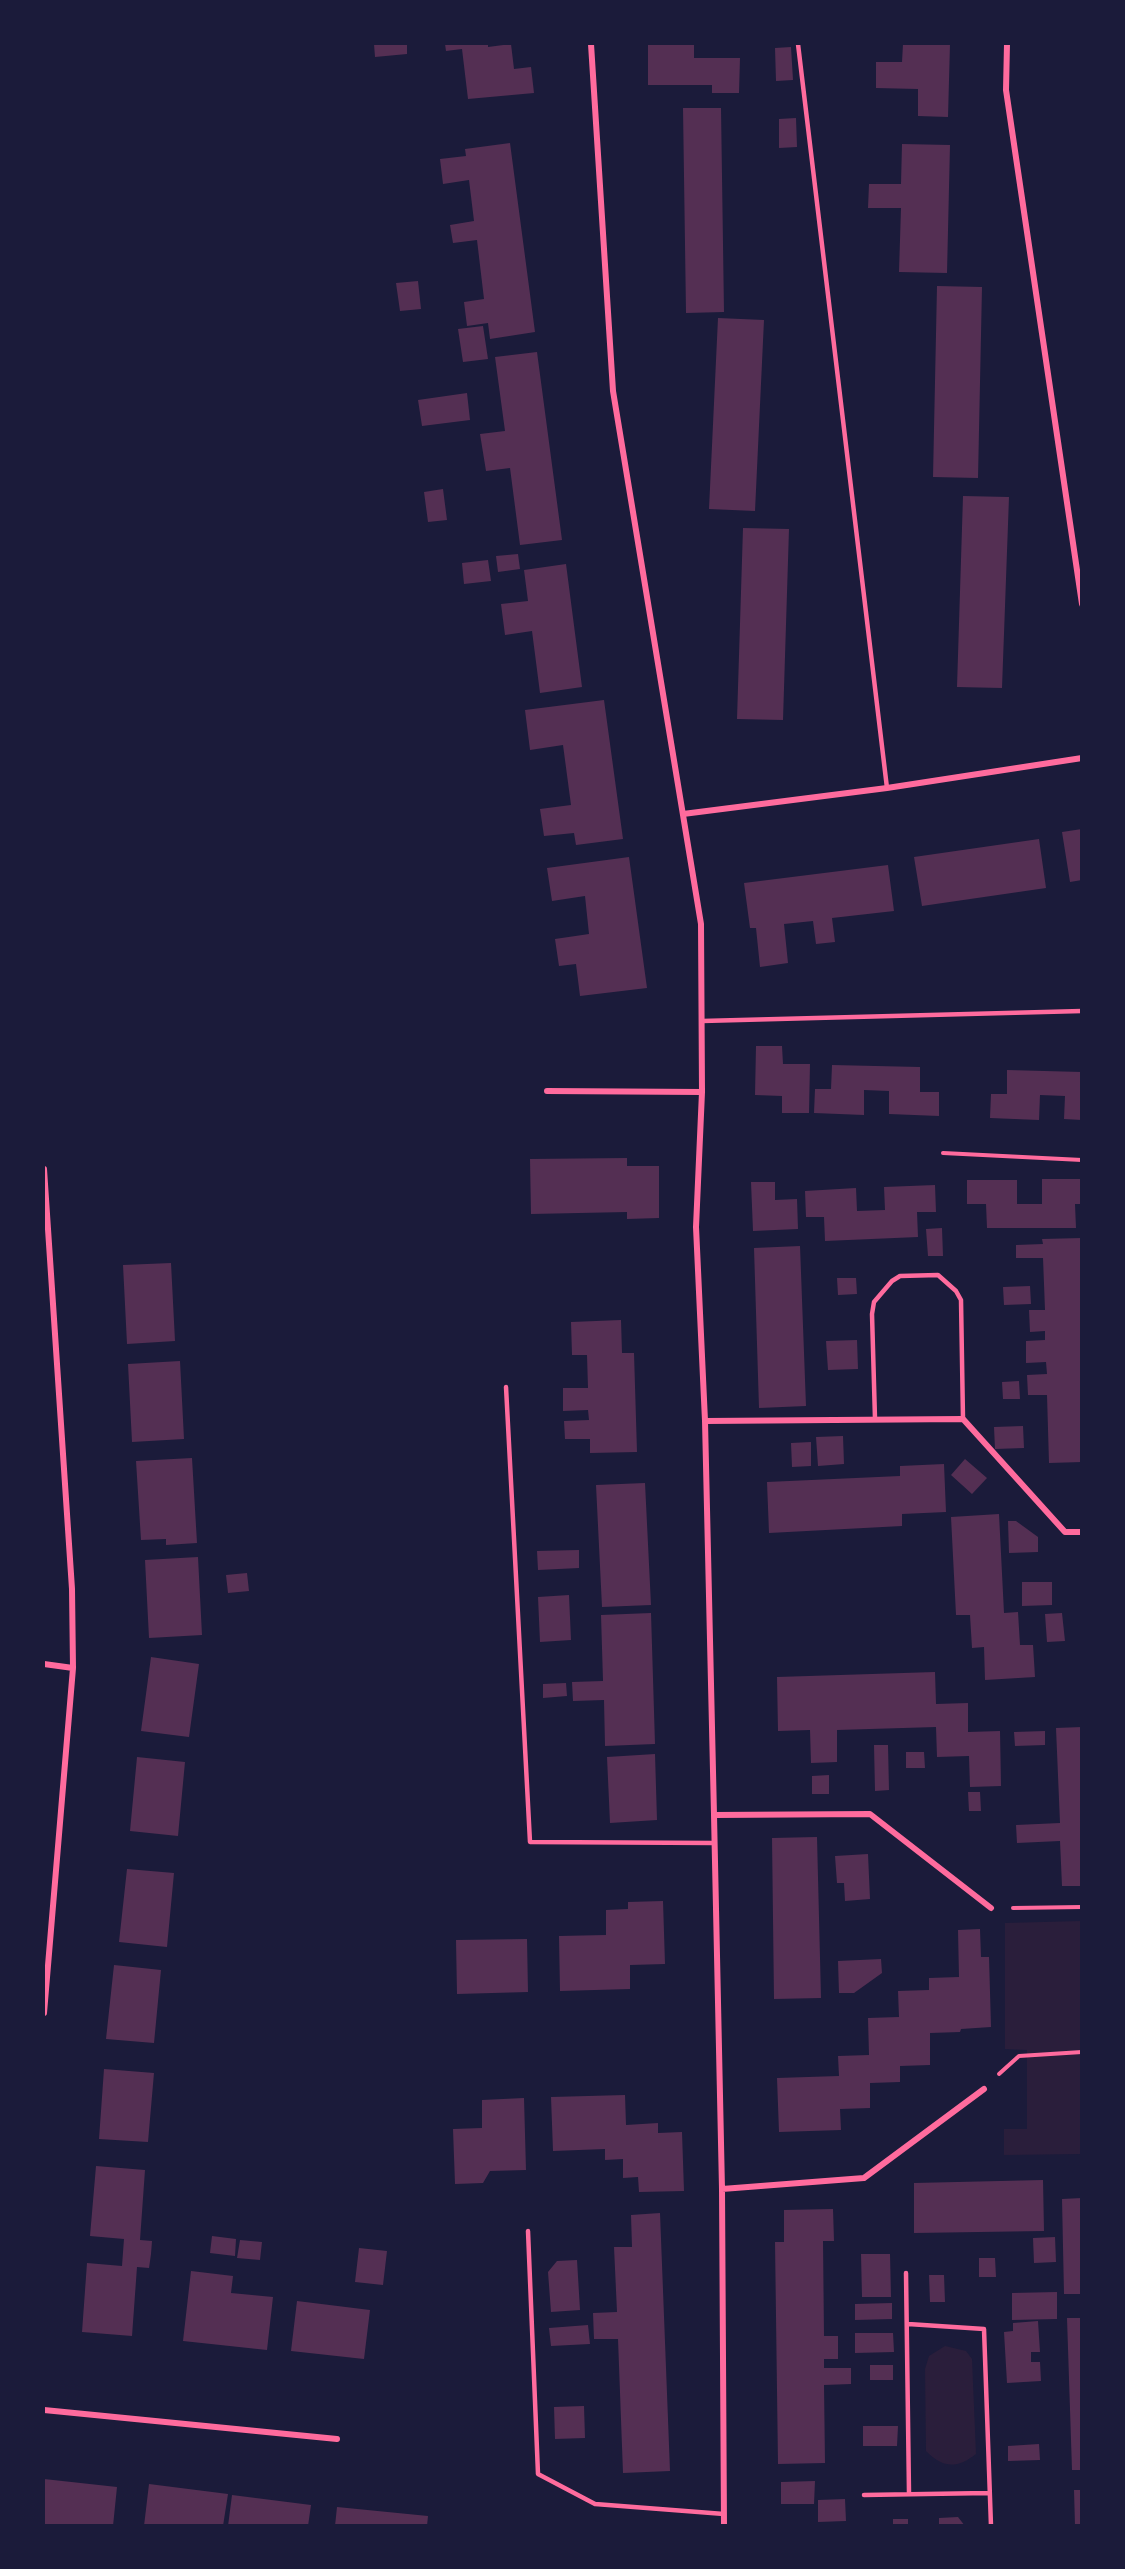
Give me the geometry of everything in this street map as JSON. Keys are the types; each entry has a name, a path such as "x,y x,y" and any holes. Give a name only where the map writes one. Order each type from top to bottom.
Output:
{"street":[{"path":"591,44 613,391 701,924 702,1092 696,1227 705,1421 714,1815 722,2189 724,2526"},
{"path":"1007,44 1006,90 1082,604"},
{"path":"683,814 887,788 1082,758"},
{"path":"547,1091 702,1092"},
{"path":"44,1168 72,1589 73,1668 44,2013"},
{"path":"705,1421 963,1419 1065,1532 1082,1532"},
{"path":"44,1664 73,1668"},
{"path":"714,1815 870,1814 991,1908"},
{"path":"722,2189 864,2178 984,2089"},
{"path":"44,2410 337,2439"}],"lane":[{"path":"798,44 887,788"},
{"path":"702,1021 1082,1011"},
{"path":"875,1419 872,1314 874,1302 892,1281 900,1276 930,1274 938,1275 956,1291 961,1300 963,1419"},
{"path":"506,1387 531,1842 714,1843"},
{"path":"528,2231 538,2474 595,2504 724,2514"},
{"path":"906,2273 909,2493"},
{"path":"908,2324 984,2329 988,2493 991,2526"},
{"path":"864,2495 988,2493"}],"path":[{"path":"943,1153 1082,1160"},
{"path":"991,1908 1082,1906"},
{"path":"984,2089 1019,2056 1082,2052"}],"shaded area":[{"path":"1081,1921 1081,2154 1004,2155 1004,2129 1027,2129 1027,2050 1005,2049 1005,1923"},
{"path":"945,2346 966,2351 972,2359 976,2454 956,2464 938,2461 926,2451 925,2369 929,2356"}],"building":[{"path":"374,44 407,44 407,54 375,57"},
{"path":"445,44 488,44 488,47 511,44 514,69 531,67 534,93 468,99 462,49 446,51"},
{"path":"648,44 694,44 694,58 740,58 739,93 712,93 712,85 648,85"},
{"path":"903,44 950,44 948,117 918,116 918,89 876,88 876,62 902,62"},
{"path":"791,47 793,80 776,81 775,48"},
{"path":"683,108 721,108 724,312 686,313"},
{"path":"796,118 797,147 779,148 779,119"},
{"path":"510,143 535,332 490,339 488,323 467,326 464,302 484,299 477,240 453,243 450,225 474,221 469,180 443,184 440,159 466,156 465,149"},
{"path":"902,144 950,145 947,273 899,272 901,208 868,208 869,184 901,184"},
{"path":"418,281 421,309 400,311 396,283"},
{"path":"937,286 982,287 978,478 933,477"},
{"path":"718,318 764,320 755,511 709,509"},
{"path":"483,326 488,359 463,362 458,329"},
{"path":"537,352 562,540 520,545 510,468 486,471 480,434 505,431 495,357"},
{"path":"467,393 470,420 422,426 418,400"},
{"path":"443,489 447,520 428,522 424,492"},
{"path":"963,496 1009,497 1002,688 957,687"},
{"path":"743,528 789,529 783,720 737,719"},
{"path":"518,554 520,569 498,572 496,556"},
{"path":"488,560 491,581 464,584 462,563"},
{"path":"566,564 582,687 540,693 532,631 505,635 501,604 528,601 524,570"},
{"path":"604,700 623,839 576,845 574,833 544,836 540,809 571,805 563,745 530,750 525,710"},
{"path":"1082,829 1082,880 1070,882 1062,832"},
{"path":"1039,839 1046,888 922,906 914,857"},
{"path":"629,857 647,988 580,996 576,964 559,966 555,939 589,934 585,896 552,901 547,868"},
{"path":"888,865 894,911 832,918 835,942 816,944 813,921 784,924 788,963 760,967 756,928 750,928 744,883"},
{"path":"756,1046 782,1046 783,1064 810,1064 809,1113 782,1113 782,1096 755,1095"},
{"path":"832,1065 920,1067 920,1092 939,1092 939,1116 889,1114 889,1091 864,1090 864,1115 814,1113 815,1089 831,1089"},
{"path":"1007,1070 1082,1072 1082,1120 1064,1119 1065,1096 1040,1095 1039,1120 990,1118 991,1094 1007,1094"},
{"path":"627,1158 627,1166 659,1166 659,1218 627,1219 627,1212 531,1214 530,1159"},
{"path":"1042,1179 1082,1179 1082,1204 1075,1204 1076,1228 987,1228 986,1204 967,1204 967,1180 1017,1180 1017,1204 1042,1204"},
{"path":"751,1182 775,1182 775,1200 797,1199 798,1229 753,1231"},
{"path":"935,1185 936,1212 917,1212 918,1237 825,1241 824,1217 806,1217 805,1191 856,1188 857,1211 885,1210 884,1187"},
{"path":"942,1228 943,1256 928,1256 926,1229"},
{"path":"1082,1238 1082,1462 1049,1463 1047,1395 1028,1395 1027,1375 1047,1374 1046,1362 1026,1363 1026,1341 1045,1340 1045,1331 1030,1332 1029,1310 1045,1310 1043,1258 1016,1258 1016,1245 1043,1244 1042,1239"},
{"path":"800,1246 806,1406 759,1408 754,1248"},
{"path":"171,1263 175,1341 127,1344 123,1265"},
{"path":"837,1278 856,1278 857,1294 838,1295"},
{"path":"1030,1286 1031,1304 1004,1305 1003,1287"},
{"path":"621,1320 622,1353 634,1353 637,1452 590,1453 590,1439 565,1439 564,1421 589,1420 588,1410 563,1411 563,1388 588,1388 587,1355 572,1355 571,1322"},
{"path":"857,1340 858,1369 828,1370 826,1341"},
{"path":"180,1361 184,1439 132,1442 128,1364"},
{"path":"1019,1381 1020,1399 1003,1399 1002,1382"},
{"path":"1023,1426 1024,1448 995,1449 994,1427"},
{"path":"843,1436 844,1464 818,1466 816,1437"},
{"path":"811,1442 811,1466 792,1467 791,1443"},
{"path":"192,1458 197,1543 166,1545 166,1539 141,1540 136,1461"},
{"path":"965,1459 987,1478 972,1494 951,1475"},
{"path":"944,1464 946,1512 902,1514 902,1526 769,1533 767,1482 900,1476 900,1466"},
{"path":"645,1483 651,1605 602,1607 596,1485"},
{"path":"999,1514 1004,1613 1018,1612 1020,1645 1033,1645 1035,1677 985,1680 984,1647 972,1648 970,1615 956,1615 951,1517"},
{"path":"1008,1521 1016,1521 1038,1537 1038,1552 1009,1553"},
{"path":"579,1550 579,1568 538,1570 537,1551"},
{"path":"198,1557 202,1635 149,1638 145,1560"},
{"path":"247,1573 249,1591 228,1593 226,1575"},
{"path":"1022,1582 1052,1582 1052,1605 1022,1606"},
{"path":"569,1595 571,1640 540,1642 538,1597"},
{"path":"651,1613 655,1744 605,1746 604,1700 573,1701 572,1682 603,1681 601,1615"},
{"path":"1062,1613 1065,1641 1047,1642 1045,1614"},
{"path":"151,1657 199,1664 189,1737 141,1731"},
{"path":"935,1672 936,1704 968,1703 968,1732 1000,1731 1001,1786 970,1787 969,1756 937,1757 936,1727 837,1730 837,1762 811,1763 810,1730 778,1731 777,1677"},
{"path":"566,1683 567,1696 543,1698 543,1684"},
{"path":"1082,1727 1082,1886 1062,1886 1060,1841 1017,1843 1016,1825 1060,1823 1056,1728"},
{"path":"1045,1731 1045,1745 1015,1746 1014,1732"},
{"path":"874,1745 888,1745 889,1790 875,1791"},
{"path":"906,1752 924,1752 925,1768 906,1768"},
{"path":"655,1754 657,1820 610,1823 607,1757"},
{"path":"137,1757 185,1762 178,1836 130,1831"},
{"path":"829,1775 829,1794 812,1794 812,1776"},
{"path":"968,1792 980,1792 981,1811 969,1811"},
{"path":"817,1837 821,1998 774,1999 772,1838"},
{"path":"868,1854 870,1899 845,1901 844,1883 837,1883 835,1856"},
{"path":"127,1869 174,1873 167,1947 119,1942"},
{"path":"663,1901 665,1964 630,1965 630,1989 560,1991 559,1936 606,1935 606,1910 628,1909 628,1902"},
{"path":"980,1929 981,1957 989,1957 991,2027 961,2029 960,2032 930,2033 930,2065 900,2066 900,2082 870,2083 870,2108 840,2109 841,2130 779,2132 777,2078 839,2076 838,2056 869,2055 868,2018 899,2017 898,1991 929,1990 929,1978 959,1977 958,1930"},
{"path":"527,1939 528,1992 457,1994 456,1940"},
{"path":"881,1959 882,1973 854,1993 839,1993 838,1961"},
{"path":"114,1965 161,1970 154,2043 106,2039"},
{"path":"104,2069 154,2073 148,2142 99,2139"},
{"path":"625,2095 626,2125 658,2123 658,2133 682,2132 684,2191 639,2192 638,2177 623,2178 623,2159 605,2160 605,2149 553,2151 551,2097"},
{"path":"524,2098 526,2170 490,2171 483,2183 455,2184 453,2129 482,2128 482,2100"},
{"path":"96,2166 145,2170 140,2240 152,2241 151,2254 149,2268 137,2267 132,2336 82,2332 87,2263 122,2266 124,2239 90,2236"},
{"path":"1043,2180 1044,2231 914,2233 914,2183"},
{"path":"1082,2198 1082,2294 1064,2294 1062,2199"},
{"path":"833,2209 834,2241 823,2241 824,2336 838,2336 838,2359 824,2359 824,2368 851,2368 851,2384 824,2385 825,2463 778,2464 775,2242 784,2242 784,2210"},
{"path":"660,2213 670,2471 623,2473 618,2339 594,2339 593,2313 617,2312 614,2247 632,2247 631,2215"},
{"path":"212,2236 236,2239 235,2256 210,2253"},
{"path":"1055,2237 1056,2262 1034,2263 1033,2238"},
{"path":"240,2240 262,2242 260,2260 237,2258"},
{"path":"359,2248 387,2251 383,2285 355,2282"},
{"path":"861,2254 890,2254 891,2297 862,2297"},
{"path":"979,2258 995,2258 996,2277 979,2277"},
{"path":"577,2260 580,2310 551,2312 548,2272 557,2261"},
{"path":"191,2271 233,2276 231,2293 273,2297 267,2350 183,2341"},
{"path":"929,2275 944,2275 945,2302 930,2302"},
{"path":"1057,2292 1057,2319 1012,2320 1012,2293"},
{"path":"297,2301 370,2310 364,2359 291,2351"},
{"path":"892,2303 892,2319 855,2320 855,2304"},
{"path":"1067,2318 1082,2318 1082,2470 1072,2470"},
{"path":"1038,2321 1040,2352 1031,2352 1031,2362 1040,2362 1041,2381 1007,2383 1004,2332 1013,2331 1013,2323"},
{"path":"588,2325 590,2344 551,2346 549,2328"},
{"path":"855,2333 893,2333 894,2352 855,2353"},
{"path":"870,2365 893,2365 893,2380 870,2380"},
{"path":"584,2406 585,2438 555,2439 554,2407"},
{"path":"863,2426 898,2426 897,2446 863,2446"},
{"path":"1039,2444 1040,2460 1008,2461 1008,2446"},
{"path":"44,2479 117,2487 113,2526 44,2526"},
{"path":"815,2481 814,2504 781,2504 781,2482"},
{"path":"149,2484 228,2494 223,2526 144,2526"},
{"path":"1074,2490 1082,2490 1082,2526 1075,2526"},
{"path":"232,2495 311,2505 308,2526 228,2526"},
{"path":"845,2499 846,2521 818,2522 818,2500"},
{"path":"337,2507 428,2516 427,2526 335,2526"},
{"path":"958,2517 965,2526 939,2526 939,2518"},
{"path":"893,2519 908,2519 908,2526 893,2526"}]}
